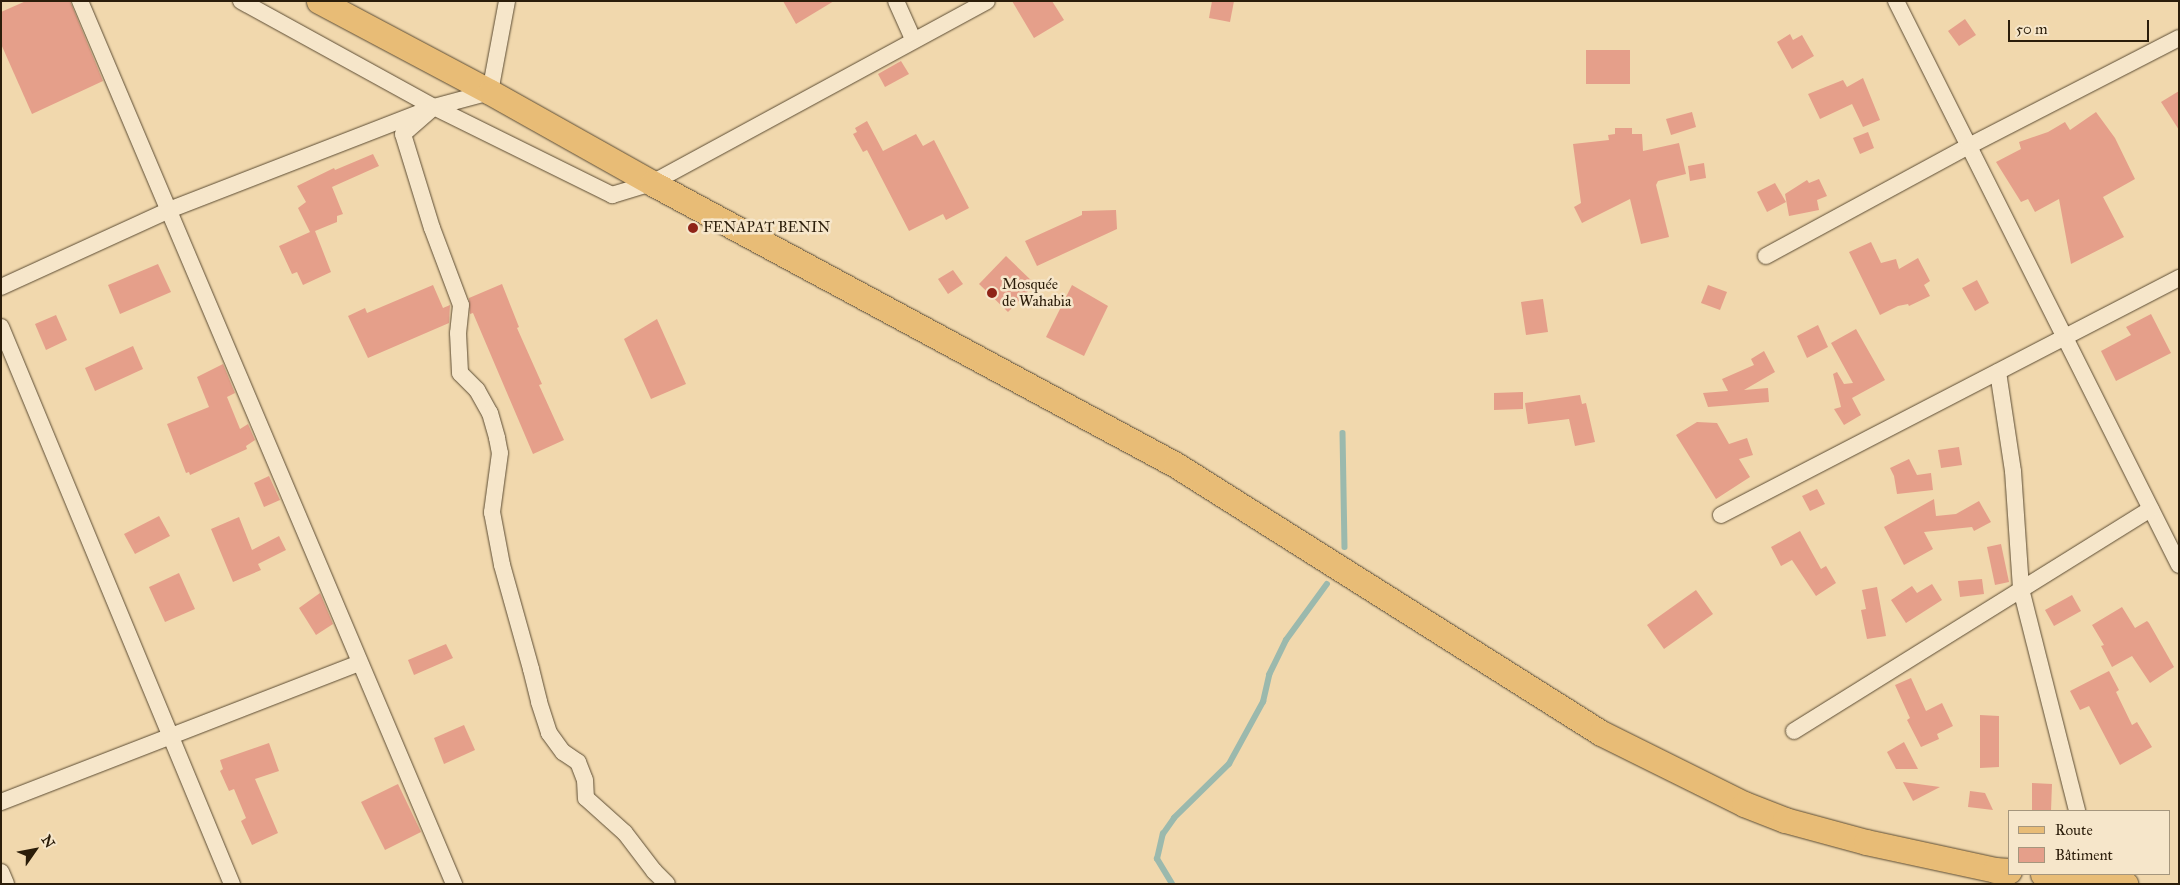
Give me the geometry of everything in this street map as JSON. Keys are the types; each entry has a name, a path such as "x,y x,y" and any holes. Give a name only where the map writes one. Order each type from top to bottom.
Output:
{"main road":[{"path":"320,1 490,92 652,183 1176,465 1601,733 1744,804 1785,820 1999,875"},
{"path":"2068,875 2093,876 2124,884"}],"street":[{"path":"80,1 454,884"},
{"path":"241,1 434,107 612,195 652,183 913,39 987,1"},
{"path":"1,287 169,210 434,107 490,92 507,1"},
{"path":"896,1 913,39"},
{"path":"1896,1 2179,565"},
{"path":"1766,256 1969,146 2179,38"},
{"path":"434,107 403,134 432,228 461,305 458,333 460,373 477,390 490,413 497,438 500,453 492,512 502,565 539,702 549,733 563,752 578,762 586,780 586,798 625,833 654,871 667,884"},
{"path":"1721,516 2179,278"},
{"path":"1,327 232,884"},
{"path":"1998,372 2013,471 2021,589 2077,810"},
{"path":"1794,731 2151,509"},
{"path":"1,802 359,663"},
{"path":"1,872 6,884"}],"building":[{"path":"26,1 70,1 103,81 32,114 1,44 1,12"},
{"path":"783,1 834,1 796,24"},
{"path":"1012,1 1052,1 1064,20 1034,38"},
{"path":"1212,1 1234,1 1230,22 1209,18"},
{"path":"1965,19 1976,35 1959,46 1948,31"},
{"path":"1790,34 1793,40 1802,35 1814,56 1792,69 1777,42"},
{"path":"1586,50 1630,50 1630,84 1586,84"},
{"path":"901,61 909,74 885,87 878,74"},
{"path":"1863,78 1880,120 1863,127 1852,104 1820,119 1808,94 1843,80 1847,87"},
{"path":"2179,91 2179,130 2161,102"},
{"path":"1692,112 1696,127 1671,135 1666,119"},
{"path":"2096,112 2115,138 2135,179 2103,197 2124,237 2071,264 2059,199 2035,212 2028,199 2021,202 1996,162 2021,149 2019,142 2048,132 2065,122 2070,130"},
{"path":"867,121 883,151 916,134 923,146 934,140 969,208 946,220 943,214 909,231 867,150 863,152 853,134 857,132 855,128"},
{"path":"1615,128 1632,128 1632,134 1642,134 1643,151 1679,143 1686,174 1658,181 1656,185 1669,237 1641,244 1630,199 1582,223 1574,207 1581,203 1573,144 1609,140 1608,135 1615,134"},
{"path":"1868,132 1874,148 1860,154 1853,138"},
{"path":"373,154 379,166 332,187 343,214 337,216 337,222 315,231 331,272 303,285 297,272 292,274 279,246 310,232 298,208 306,202 297,186 334,168 335,170"},
{"path":"1704,163 1706,178 1690,181 1688,166"},
{"path":"1819,179 1827,196 1817,200 1819,210 1789,216 1785,194 1807,180 1809,183"},
{"path":"1775,183 1786,202 1767,212 1757,192"},
{"path":"1116,210 1117,229 1037,266 1025,241 1082,215 1082,211"},
{"path":"1871,242 1881,263 1896,259 1899,269 1918,258 1930,281 1924,285 1930,296 1909,306 1908,304 1898,306 1880,315 1849,252"},
{"path":"1006,256 1035,284 1008,312 979,284"},
{"path":"158,264 171,292 120,314 108,285"},
{"path":"953,270 963,284 948,294 938,279"},
{"path":"1977,280 1989,303 1975,311 1962,288"},
{"path":"502,284 519,327 517,328 542,384 539,385 564,440 533,454 473,313 470,314 469,298"},
{"path":"433,285 443,308 450,305 449,323 368,358 348,316 365,308 367,313"},
{"path":"1072,285 1108,306 1084,356 1046,337"},
{"path":"1708,285 1727,292 1720,310 1701,303"},
{"path":"1543,299 1548,332 1526,335 1521,302"},
{"path":"2151,314 2171,353 2116,381 2101,351 2131,335 2126,327"},
{"path":"56,315 67,340 46,350 35,324"},
{"path":"657,319 686,384 651,399 624,339"},
{"path":"1818,325 1828,347 1807,358 1797,336"},
{"path":"1856,329 1885,380 1852,398 1861,415 1844,425 1834,409 1841,407 1833,374 1837,372 1844,384 1853,383 1831,343"},
{"path":"133,346 143,369 95,391 85,368"},
{"path":"1764,351 1775,372 1744,390 1768,388 1769,402 1708,407 1703,393 1728,391 1722,379 1754,365 1751,359"},
{"path":"223,364 235,393 227,397 240,429 248,424 255,440 246,446 247,449 190,475 189,472 186,473 167,424 209,407 197,377"},
{"path":"1523,392 1523,409 1494,410 1494,393"},
{"path":"1580,395 1582,404 1586,403 1595,442 1575,446 1569,419 1528,424 1525,403"},
{"path":"1697,422 1717,423 1729,444 1747,438 1753,455 1739,459 1750,477 1716,499 1676,435"},
{"path":"1959,447 1962,465 1941,468 1938,450"},
{"path":"1909,459 1917,475 1931,473 1933,490 1897,494 1894,476 1890,468"},
{"path":"269,476 280,500 264,507 254,483"},
{"path":"1817,489 1825,504 1810,511 1802,496"},
{"path":"1934,499 1936,516 1956,514 1979,501 1991,522 1974,531 1972,527 1924,532 1933,549 1904,565 1884,527"},
{"path":"159,516 170,536 135,554 124,534"},
{"path":"239,517 252,550 279,536 286,550 258,564 261,570 233,582 211,529"},
{"path":"1800,531 1821,569 1826,566 1836,583 1816,596 1792,560 1781,566 1771,547"},
{"path":"2001,544 2009,582 1995,585 1987,547"},
{"path":"179,573 195,609 165,622 149,587"},
{"path":"1982,579 1984,594 1960,597 1958,581"},
{"path":"1932,584 1942,600 1906,623 1891,600 1912,586 1917,593"},
{"path":"1877,587 1886,636 1867,639 1861,610 1866,609 1862,590"},
{"path":"1696,590 1713,614 1664,649 1647,625"},
{"path":"320,593 333,624 316,635 299,608"},
{"path":"2072,595 2081,611 2054,626 2045,610"},
{"path":"2122,607 2135,628 2147,621 2149,623 2174,667 2150,683 2132,656 2112,667 2101,646 2104,645 2092,625"},
{"path":"446,644 453,658 414,675 408,660"},
{"path":"2109,671 2119,690 2116,692 2132,725 2137,722 2152,747 2120,765 2089,706 2080,710 2070,691"},
{"path":"1911,678 1926,711 1942,703 1953,726 1937,734 1939,739 1921,747 1907,720 1910,718 1895,685"},
{"path":"1980,715 1999,716 1999,767 1980,768"},
{"path":"464,725 475,750 444,764 434,738"},
{"path":"1904,742 1918,769 1896,769 1887,752"},
{"path":"269,743 279,771 255,779 278,833 252,845 241,821 246,818 234,789 229,791 220,771 223,769 220,760"},
{"path":"1903,782 1940,787 1913,801"},
{"path":"2032,783 2052,784 2051,810 2032,810"},
{"path":"398,784 421,832 385,850 361,802"},
{"path":"1970,791 1985,793 1993,810 1968,807"}],"waterway":[{"path":"1343,433 1345,547"},
{"path":"1172,884 1157,859 1163,834 1174,818 1229,764 1263,702 1269,675 1286,640 1327,584"}],"place":[{"name":"FENAPAT BENIN","path":"693,228"},
{"name":"Mosquée de Wahabia","path":"992,293"}]}
